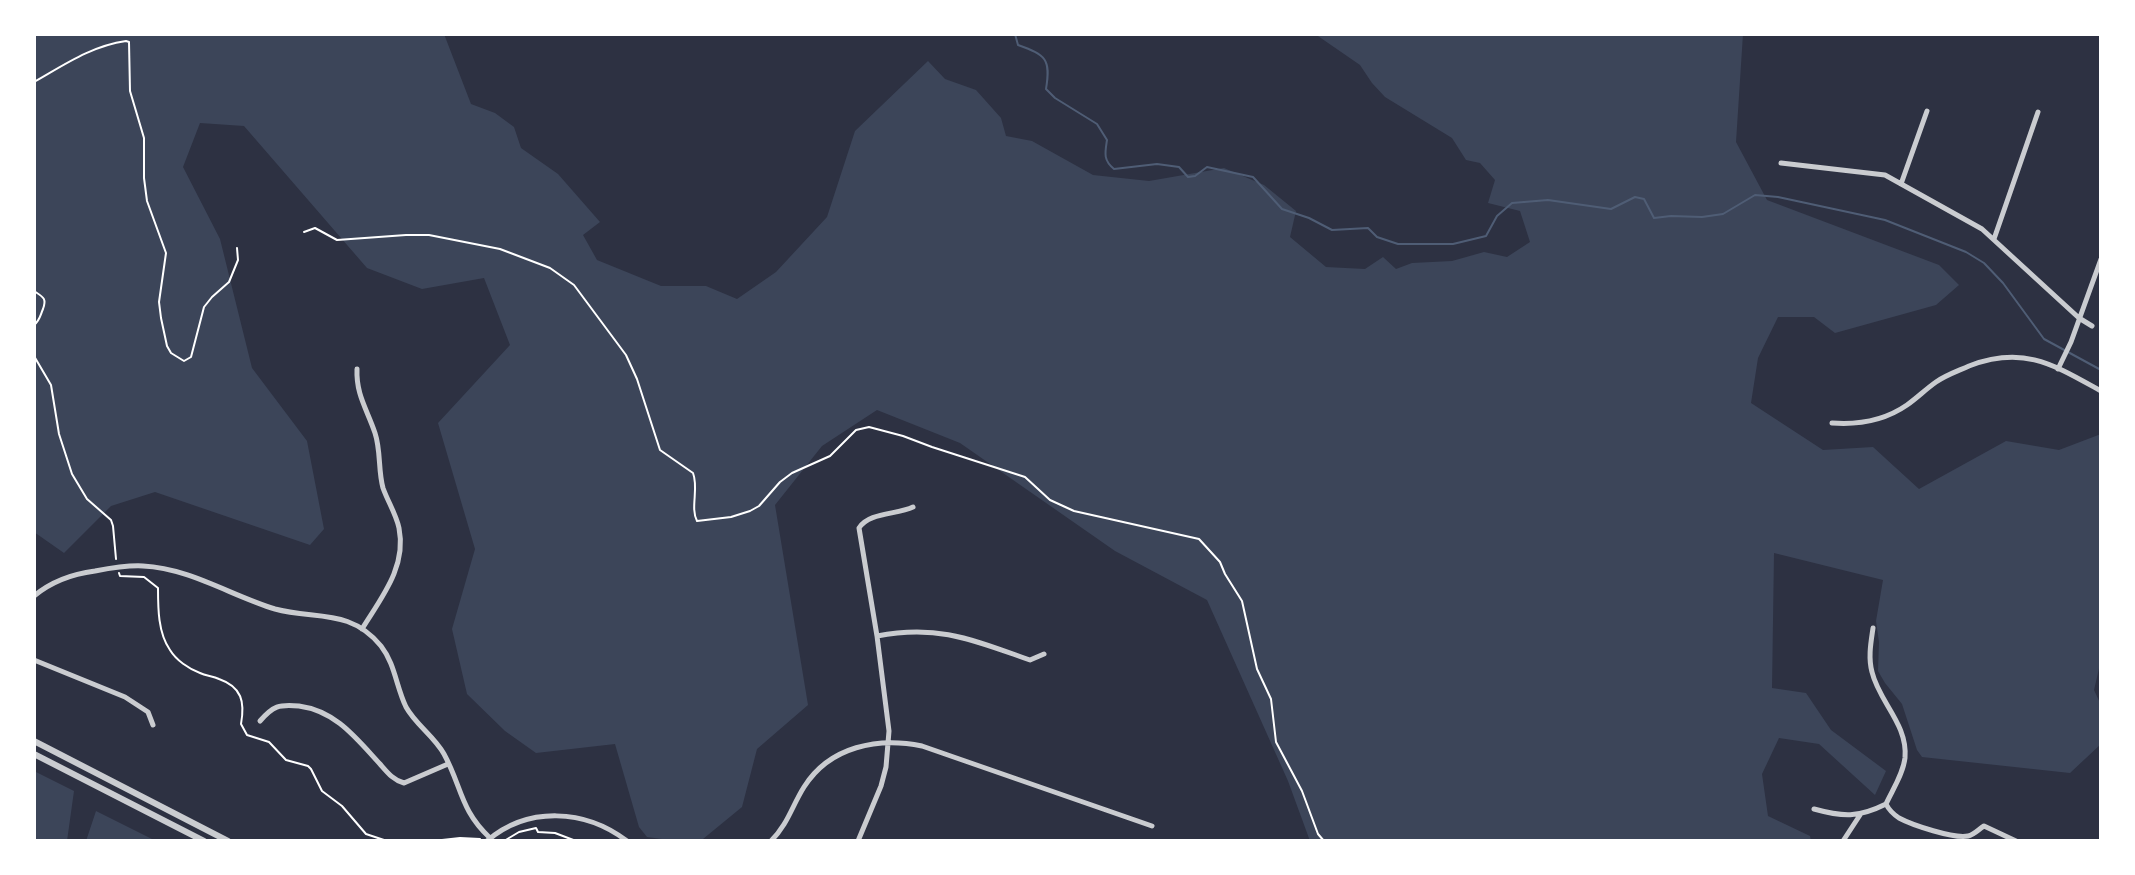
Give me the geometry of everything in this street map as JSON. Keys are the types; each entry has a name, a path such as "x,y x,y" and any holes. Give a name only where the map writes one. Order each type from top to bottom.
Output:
{"street":[{"path":"1901,184 1927,111"},
{"path":"1994,239 2038,112"},
{"path":"1781,163 1885,175 1982,229 2079,318 2092,326"},
{"path":"2059,367 2101,259"},
{"path":"1832,423 1858,423 1884,417 1909,404 1949,375 1992,359 2017,357 2059,367 2101,391"},
{"path":"357,369 356,386 375,435 380,475 399,528 401,544 391,582 362,629"},
{"path":"858,841 881,786 888,742 877,636 859,534 862,523 867,519 913,507"},
{"path":"34,596 68,576 143,566 179,573 266,606 294,613 336,617 362,629 390,659 406,706 415,721 435,742 448,764 465,806 488,839 530,818 565,815 600,824 627,841"},
{"path":"1814,809 1836,815 1860,814 1886,804 1903,769 1904,743 1896,717 1872,673 1870,651 1873,628"},
{"path":"877,636 899,631 940,632 960,635 1030,660 1044,654"},
{"path":"34,660 125,697 148,712 153,725"},
{"path":"260,721 278,706 320,711 345,726 393,778 404,783 448,764"},
{"path":"34,741 228,841"},
{"path":"771,841 790,816 805,785 828,762 857,747 888,742 922,746 1152,826"},
{"path":"34,754 204,841"},
{"path":"1886,804 1899,818 1934,830 1960,837 1971,836 1984,826 2016,841"},
{"path":"1843,841 1860,814"}],"path":[{"path":"34,82 76,57 116,42 129,42 130,91 144,138 147,201 166,253 159,302 161,318 167,346 178,359 188,361 191,357 204,307 229,282 238,260 237,248"},
{"path":"304,232 315,228 337,240 406,235 444,237 514,254 565,277 626,355 646,403 660,450 693,473 696,485 693,514 697,521 750,511 792,473 830,456 856,430 869,427 1025,477 1050,500 1074,511 1199,539 1220,562 1242,601 1257,669 1271,699 1276,742 1324,841"},
{"path":"34,291 45,299 46,304 34,325"},
{"path":"34,356 51,385 59,434 72,474 87,499 111,520 120,576 144,577 158,588 161,632 172,654 199,673 219,679 236,690 244,711 241,724 247,735 269,742 286,760 308,766 322,791 342,806 366,834 387,841"},
{"path":"504,841 519,832 536,828 538,832 555,833 576,841"},
{"path":"433,841 488,839"}],"shaded area":[{"path":"34,34 444,34 471,104 495,113 514,127 521,148 558,174 600,222 583,235 597,260 661,286 706,286 737,299 776,272 827,217 855,131 928,61 945,79 976,90 1001,118 1006,136 1032,141 1093,175 1149,181 1224,168 1264,185 1296,211 1290,237 1326,267 1365,269 1383,257 1396,269 1412,263 1452,261 1484,252 1507,257 1530,242 1520,211 1488,203 1495,180 1480,163 1466,160 1452,138 1385,97 1360,65 1315,34 1743,34 1736,142 1767,200 1939,265 1959,285 1936,305 1835,333 1814,317 1778,317 1758,358 1751,403 1823,450 1873,447 1919,489 2006,441 2059,450 2101,434 2101,660 2094,690 2101,705 2101,744 2070,773 1922,757 1902,704 1878,671 1876,621 1883,580 1774,553 1772,688 1806,693 1831,730 1886,771 1875,795 1819,744 1779,738 1762,774 1768,816 1810,836 1811,841 1310,841 1288,781 1207,600 1115,551 960,443 877,410 822,446 775,505 808,705 757,749 742,807 703,839 676,841 647,837 639,827 615,744 536,753 505,731 467,694 452,629 475,549 438,423 510,345 484,278 422,289 367,268 244,126 200,123 183,167 220,239 252,368 307,441 324,529 310,545 155,492 111,506 64,553 34,532"},
{"path":"34,771 74,791 67,841 34,841"},
{"path":"96,811 156,841 86,841"}],"waterway":[{"path":"1015,34 1018,45 1040,55 1047,65 1046,89 1097,124 1107,140 1106,156 1114,169 1157,164 1179,167 1188,177 1207,167 1253,177 1282,209 1332,230 1368,228 1377,237 1398,244 1453,244 1486,236 1497,216 1512,203 1548,200 1611,209 1635,197 1644,199 1654,218 1702,217 1723,214 1755,195 1778,197 1885,220 1966,252 1984,263 2003,283 2044,339 2101,370"}]}
